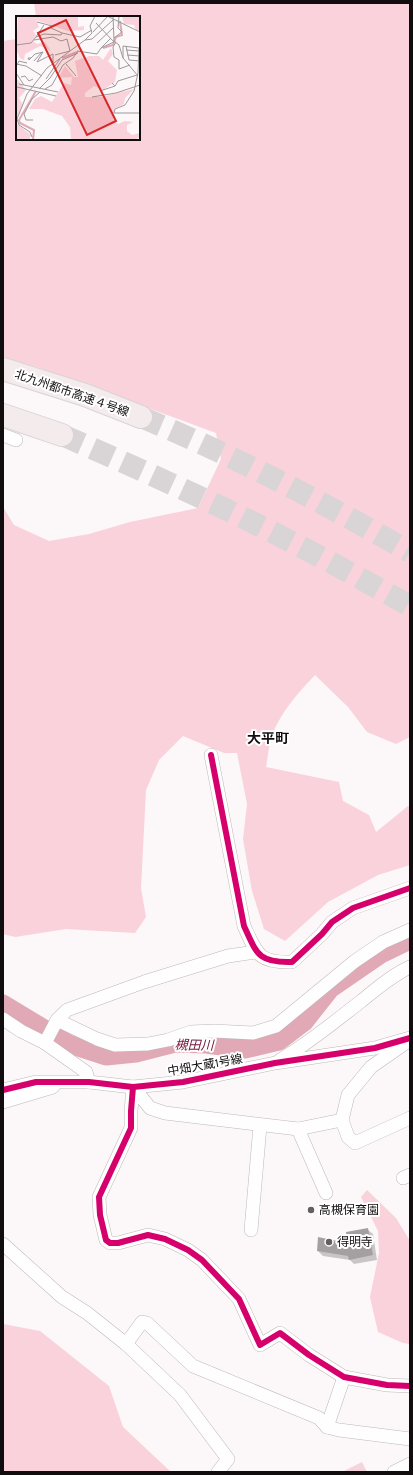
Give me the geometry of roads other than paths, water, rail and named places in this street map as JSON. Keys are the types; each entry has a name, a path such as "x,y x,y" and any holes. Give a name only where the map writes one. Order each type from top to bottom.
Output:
{"highway":[{"name":"北九州都市高速４号線","path":"3,369 85,395 141,417"},
{"path":"3,415 62,435"}],"street":[{"path":"3,435 16,440"},
{"path":"211,755 244,926 256,952 266,960 292,962 322,934 332,922 352,908 410,888"},
{"path":"57,1022 97,1039 116,1045 148,1044 168,1040 191,1032 214,1031 253,1033 276,1026 355,960 383,942 410,930"},
{"path":"45,1042 57,1022 67,1010 144,982 228,956 256,952"},
{"path":"275,1063 308,1043 380,986 403,970 410,967"},
{"path":"3,1019 21,1031 45,1042 86,1072 89,1082"},
{"path":"410,1039 370,1068 348,1095 342,1120 348,1137 355,1143 410,1118"},
{"name":"中畑大蔵1号線","path":"3,1090 36,1082 89,1082 133,1087 183,1082 275,1063 375,1048 410,1039"},
{"path":"3,1102 72,1082"},
{"path":"133,1087 150,1108 165,1114 260,1126 298,1129 342,1120"},
{"path":"133,1087 130,1111 131,1128 99,1197 100,1215 106,1240 110,1243 118,1243 148,1235 165,1239 188,1250 202,1260 240,1298 260,1345 280,1333 344,1377 388,1385 410,1386"},
{"path":"250,1230 260,1126"},
{"path":"298,1129 326,1193"},
{"path":"3,1244 62,1297 87,1313 126,1344 180,1395 228,1458 218,1472"},
{"path":"126,1344 142,1322 147,1323 193,1366 319,1418 327,1427 365,1434 410,1439"},
{"path":"327,1427 344,1377"},
{"path":"394,1472 410,1464"}],"waterway":[{"name":"槻田川","path":"3,1004 69,1044 106,1056 136,1053 175,1043 206,1044 245,1049 279,1041 304,1022 330,989 381,954 410,940"}],"tunnel":[{"path":"141,417 278,480 410,552"},
{"path":"62,435 258,525 334,564 410,606"}],"place":[{"name":"高槻保育園","path":"311,1210"},
{"name":"得明寺","path":"329,1242"}],"district":[{"name":"大平町","path":"268,738"}]}
